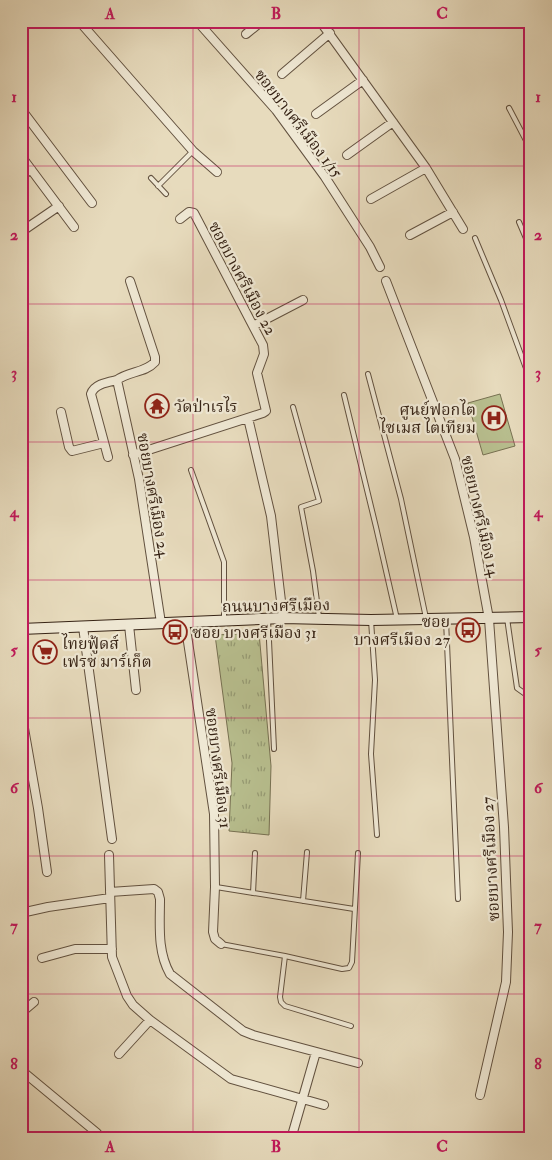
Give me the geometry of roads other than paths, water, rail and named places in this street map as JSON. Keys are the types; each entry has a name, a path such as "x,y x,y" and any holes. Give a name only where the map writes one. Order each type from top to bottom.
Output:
{"street":[{"path":"80,21 193,151 217,172"},
{"name":"ซอยบางศรีเมือง 1/15","path":"197,21 276,110 325,177 370,247 380,267"},
{"path":"246,34 262,21"},
{"path":"320,21 426,168 463,229"},
{"path":"282,74 330,33"},
{"path":"316,114 363,80"},
{"path":"21,109 92,203"},
{"path":"347,155 393,122"},
{"path":"21,156 74,227"},
{"path":"371,199 426,168"},
{"path":"21,176 31,169"},
{"path":"21,232 59,206"},
{"name":"ซอยบางศรีเมือง 22","path":"133,455 263,413 266,410 257,373 264,350 194,213 189,212 180,219"},
{"path":"410,235 452,212"},
{"path":"108,457 91,394 92,390 96,386 118,380 125,374 146,369 155,362 130,281"},
{"name":"ซอยบางศรีเมือง 14","path":"386,281 455,459 474,536 489,619"},
{"path":"253,326 303,300"},
{"name":"ซอยบางศรีเมือง 24","path":"118,380 139,479 162,623"},
{"path":"61,412 69,447 72,451 104,443"},
{"path":"248,418 271,516 283,618"},
{"name":"ถนนบางศรีเมือง","path":"21,629 268,618 446,620 531,617"},
{"name":"ซอยบางศรีเมือง 27","path":"480,1095 506,982 508,932 504,828 489,619"},
{"name":"ซอยบางศรีเมือง 31","path":"185,622 214,814 215,887 213,932 215,939 221,944"},
{"path":"129,625 136,690"},
{"path":"83,627 112,839"},
{"path":"21,711 47,872"},
{"path":"109,856 112,957 127,996 133,1006 231,1079 324,1105"},
{"path":"21,913 110,895 154,889 158,892 160,899 161,949 164,963 170,974 243,1031 253,1036 358,1063"},
{"path":"42,958 76,949 112,949"},
{"path":"21,1013 34,1002"},
{"path":"119,1054 150,1020"},
{"path":"291,1139 316,1052"},
{"path":"21,1070 98,1137"}],"lane":[{"path":"509,108 531,150"},
{"path":"158,186 193,151"},
{"path":"151,178 166,194"},
{"path":"519,222 531,250"},
{"path":"475,238 501,300 531,382"},
{"path":"368,374 401,499 426,620"},
{"path":"344,395 397,620"},
{"path":"293,407 319,501 301,508 313,571 319,619"},
{"path":"191,470 224,562 224,620"},
{"path":"268,618 274,749"},
{"path":"507,618 517,688 531,698"},
{"path":"371,620 375,680 371,754 377,835"},
{"path":"446,620 458,899"},
{"path":"303,901 308,852"},
{"path":"253,893 255,853"},
{"path":"221,944 342,969 349,968 352,962 358,853"},
{"path":"215,887 354,910"},
{"path":"285,956 280,996 281,1002 285,1006 351,1026"},
{"path":"21,1132 27,1134 31,1139"}],"place":[{"name":"วัดป่าเรไร","path":"157,406"},
{"name":"ศูนย์ฟอกไต ไซเมส ไตเทียม","path":"494,418"},
{"name":"ซอย บางศรีเมือง 27","path":"468,630"},
{"name":"ซอย บางศรีเมือง 31","path":"175,632"},
{"name":"ไทยฟู้ดส์ เฟรซ มาร์เก็ต","path":"45,652"}]}
